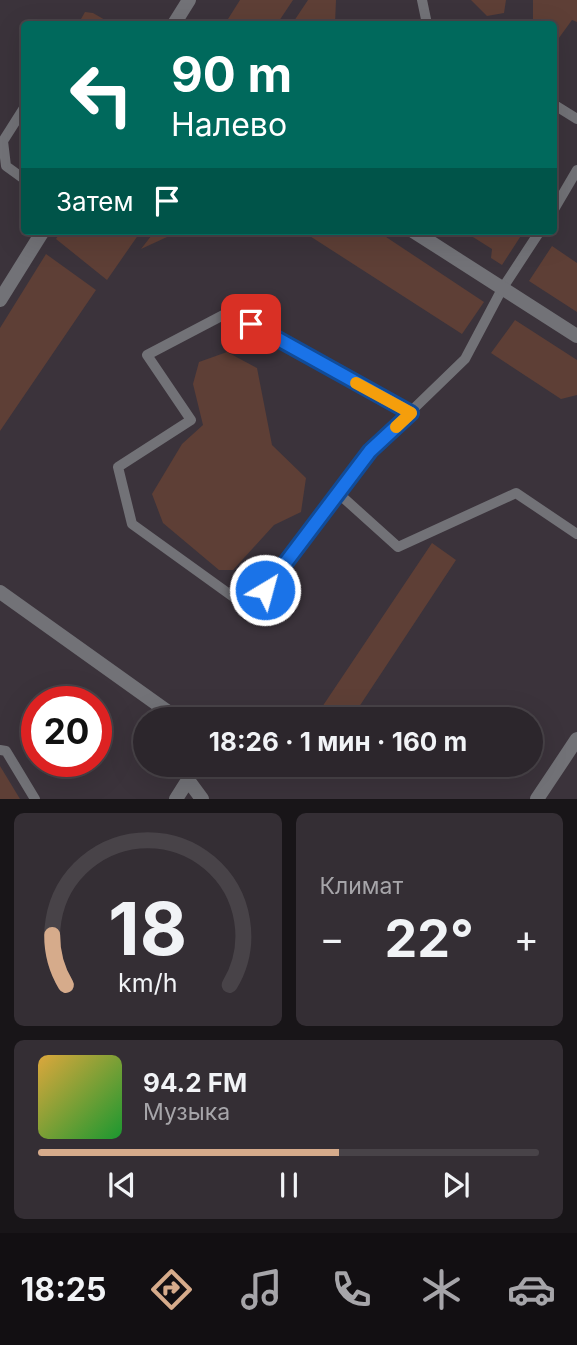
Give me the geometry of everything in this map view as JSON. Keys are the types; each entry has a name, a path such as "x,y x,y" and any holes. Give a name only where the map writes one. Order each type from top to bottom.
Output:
{"street":[{"path":"176,21 189,0"},
{"path":"0,300 41,235"},
{"path":"419,235 577,336"},
{"path":"0,592 161,707"},
{"path":"537,799 577,739"},
{"path":"176,799 187,777"},
{"path":"191,777 202,799"}],"lane":[{"path":"422,0 426,21"},
{"path":"557,106 577,119"},
{"path":"21,112 4,141 6,166 21,176"},
{"path":"557,204 577,170"},
{"path":"411,413 229,312 148,355 191,420 118,467 132,524 250,609 370,451 411,413 465,359 502,289 537,235"},
{"path":"338,493 398,547 516,492 577,534"},
{"path":"0,750 6,751 35,799"}],"shaded area":[{"path":"240,0 293,0 279,21 228,19"},
{"path":"308,0 336,0 335,21 294,21"},
{"path":"471,0 506,0 504,13 487,16"},
{"path":"533,0 577,0 577,22 572,20 557,41 557,21 533,21"},
{"path":"85,12 93,13 107,21 82,21"},
{"path":"58,235 138,235 107,280 56,239"},
{"path":"152,235 171,235 141,249"},
{"path":"308,235 383,235 484,302 462,334"},
{"path":"470,235 521,235 502,265 491,258 492,249"},
{"path":"552,246 577,263 577,312 529,281"},
{"path":"46,254 96,290 0,431 0,328"},
{"path":"515,320 577,360 577,395 561,399 491,353"},
{"path":"227,352 257,368 272,445 306,478 301,512 274,525 233,570 219,570 163,523 152,494 182,444 203,425 193,384 199,362"},
{"path":"432,543 456,560 359,707 322,707"},
{"path":"0,766 20,799 0,799"}],"slow traffic":[{"path":"356,383 411,413 396,427"}],"route":[{"path":"251,324 411,413 370,451 265,590"}]}
